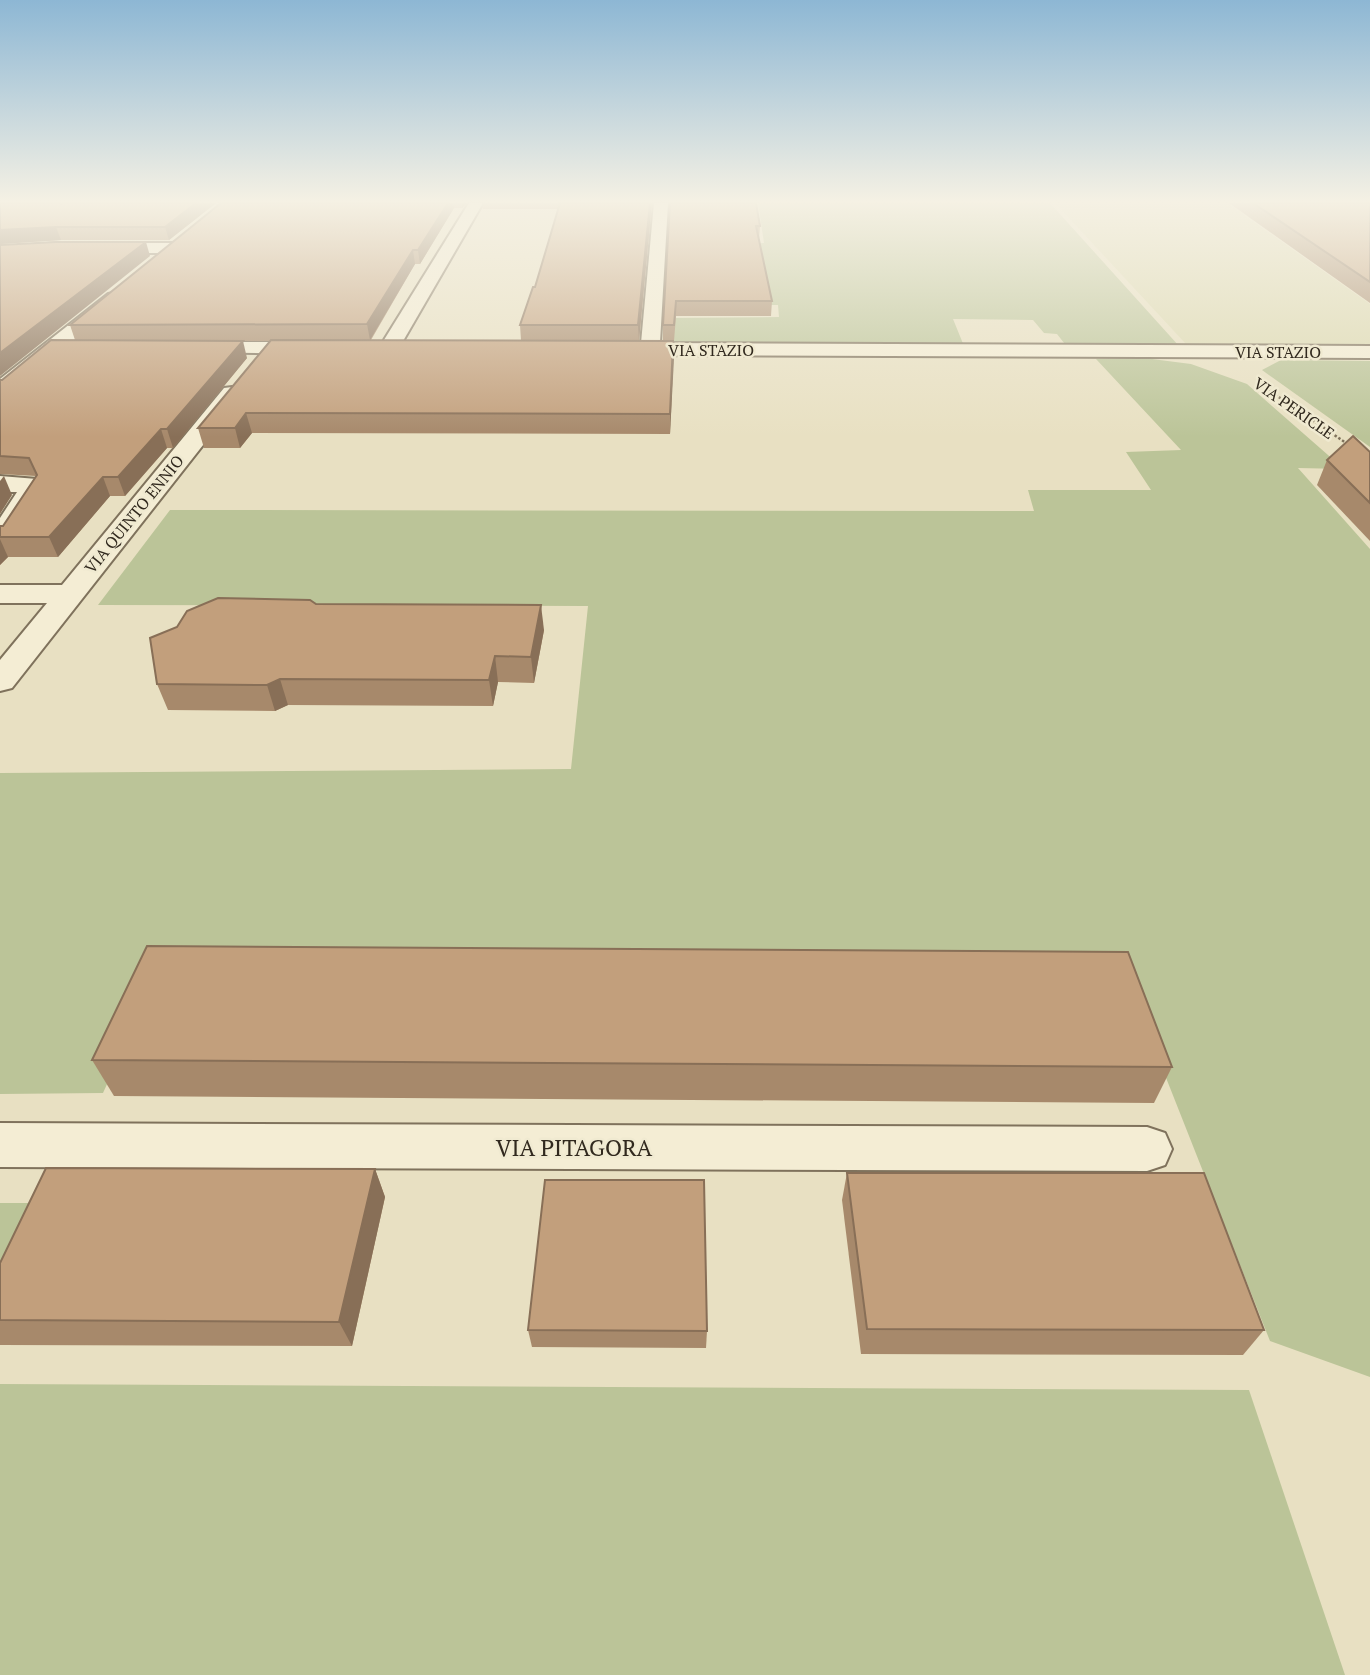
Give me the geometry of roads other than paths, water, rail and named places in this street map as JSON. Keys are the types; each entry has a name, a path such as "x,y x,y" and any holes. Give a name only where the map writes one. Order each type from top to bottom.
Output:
{"street":[{"path":"416,348 382,348 425,281"},
{"path":"650,349 656,281"},
{"path":"1,388 130,285"},
{"path":"52,348 79,348"},
{"path":"174,348 336,348"},
{"name":"VIA QUINTO ENNIO","path":"0,681 269,348"},
{"name":"VIA STAZIO","path":"595,349 1370,352"},
{"path":"0,484 28,484 30,492 0,538"},
{"path":"0,594 70,594"},
{"name":"VIA PITAGORA","path":"0,1144 1147,1149"}]}
